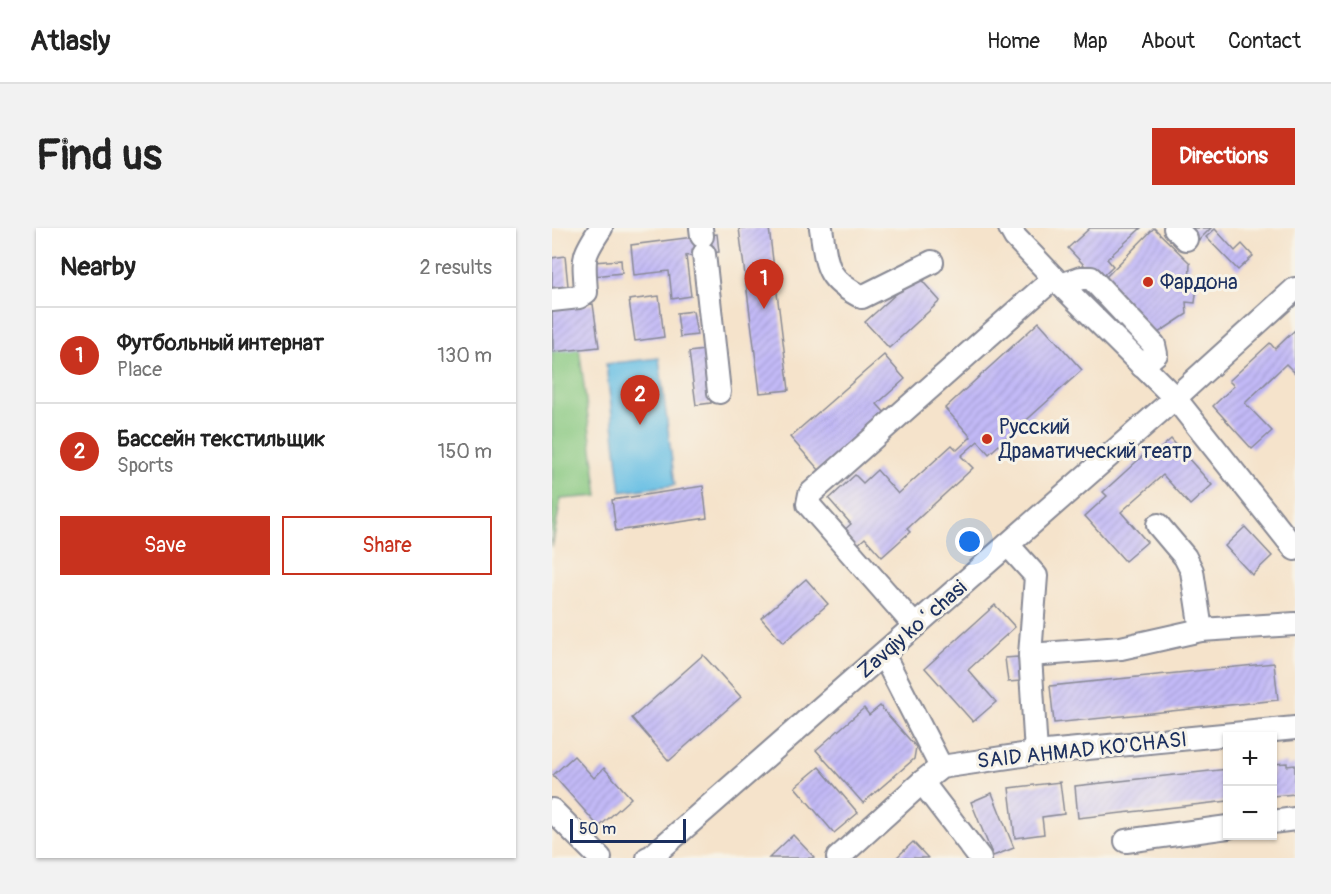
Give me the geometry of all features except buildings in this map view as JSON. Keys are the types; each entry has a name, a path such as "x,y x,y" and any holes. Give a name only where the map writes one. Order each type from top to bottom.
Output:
{"street":[{"path":"552,300 579,297 585,292 585,251 601,228"},
{"path":"821,228 828,267 842,287 862,297 932,262"},
{"path":"1020,231 1058,281 1175,399 1295,549"},
{"path":"702,239 719,392"},
{"path":"915,626 808,504 810,494 1058,281"},
{"name":"Zavqiy koʻchasi","path":"650,858 1175,399 1295,289"},
{"path":"1158,525 1185,557 1192,571 1202,630"},
{"path":"1008,544 1036,576 1030,655 1036,753"},
{"path":"1030,655 1121,648 1202,630 1295,624"},
{"path":"838,858 941,767 883,654"},
{"name":"SAID AHMAD KO'CHASI","path":"941,767 1036,753 1295,728"},
{"path":"922,782 980,858"},
{"path":"552,810 600,858"},
{"path":"1277,821 1295,819"},
{"path":"1126,840 1223,828"}],"green space":[{"path":"577,331 598,496 561,499 552,547 552,334"}],"water":[{"path":"659,358 675,485 621,492 606,364"}],"place":[{"name":"Фардона","path":"1148,282"},
{"name":"Футбольный интернат","path":"764,309"},
{"name":"Бассейн текстильщик","path":"640,425"},
{"name":"Русский Драматический театр","path":"987,439"}]}
